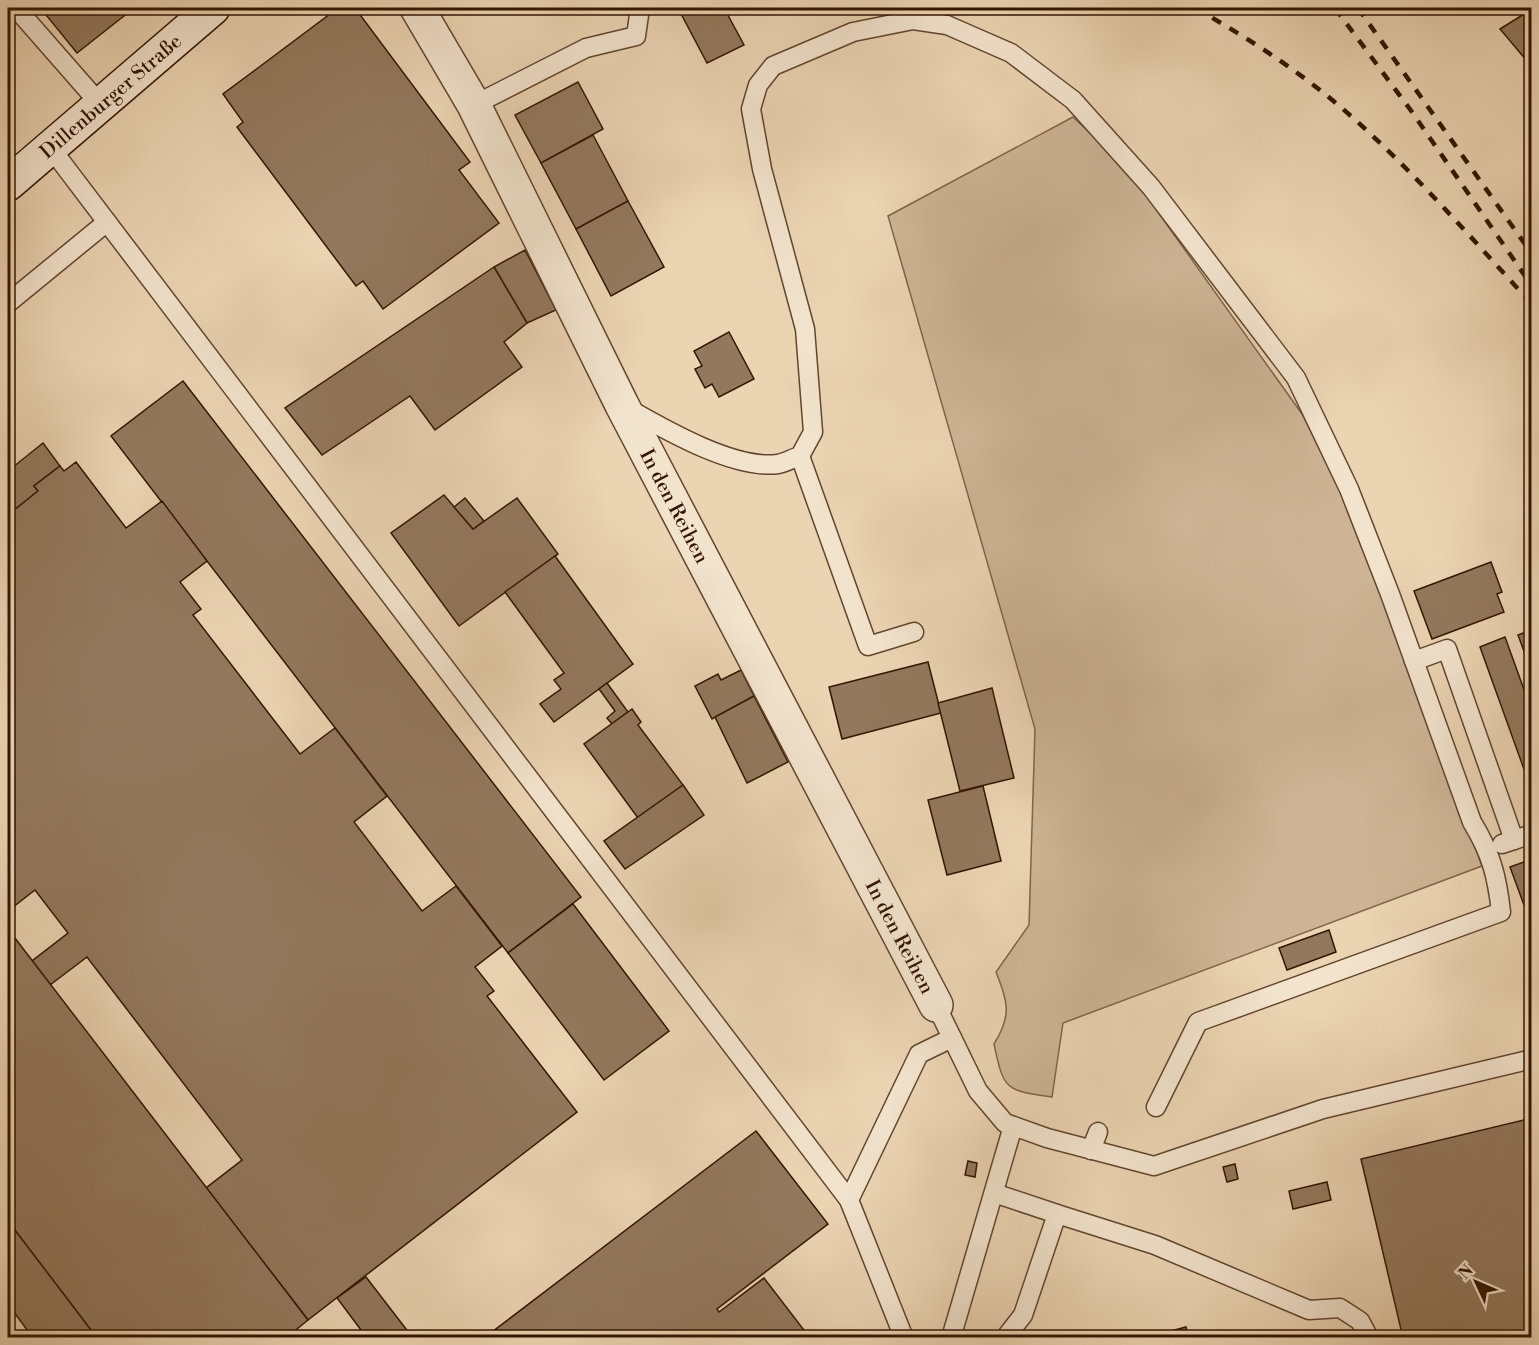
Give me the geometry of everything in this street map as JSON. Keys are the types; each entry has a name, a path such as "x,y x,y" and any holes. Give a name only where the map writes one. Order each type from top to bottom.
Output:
{"street":[{"name":"Dillenburger Straße","path":"8,184 213,8"},
{"name":"In den Reihen","path":"417,8 474,105 622,405 936,1005"}],"lane":[{"path":"15,8 100,104"},
{"path":"474,105 586,48 636,36 640,8"},
{"path":"622,405 681,438 736,460 777,464 800,456 813,432 805,329 762,169 752,109 758,85 773,66 853,32 913,20 947,25 1011,53 1072,100 1151,187 1296,378 1349,489 1472,822 1489,848 1498,883 1501,912 1198,1022 1156,1107"},
{"path":"51,147 849,1200 904,1338"},
{"path":"8,303 107,222"},
{"path":"800,456 868,646 914,632"},
{"path":"1414,661 1447,649 1514,840"},
{"path":"1489,848 1532,834"},
{"path":"936,1005 978,1091 1005,1123 1091,1150 1154,1166 1323,1109 1532,1059"},
{"path":"849,1200 919,1054 952,1038"},
{"path":"951,1338 1013,1126"},
{"path":"1091,1150 1098,1132"},
{"path":"994,1193 1155,1245 1310,1310 1340,1308 1360,1321 1369,1338"},
{"path":"1005,1338 1023,1315 1057,1214"}],"shaded area":[{"path":"1073,117 1125,166 1302,414 1354,518 1482,866 1063,1023 1052,1097 1016,1090 1009,1086 1004,1080 994,1044 1006,1017 1003,992 996,972 1029,925 1035,729 888,216"}],"building":[{"path":"45,8 134,8 77,53 42,10"},
{"path":"338,8 355,8 470,162 459,170 499,223 383,309 363,281 356,286 237,127 243,122 223,94"},
{"path":"678,8 724,8 744,45 707,63"},
{"path":"1524,14 1532,26 1532,67 1500,29"},
{"path":"578,82 603,129 541,163 515,115"},
{"path":"593,135 628,201 576,229 541,163"},
{"path":"628,201 664,267 611,296 576,229"},
{"path":"525,250 556,310 527,323 494,267"},
{"path":"494,267 527,323 504,342 522,367 435,430 410,396 322,455 285,408"},
{"path":"729,332 754,379 719,397 712,384 705,388 695,369 702,366 694,351"},
{"path":"183,381 581,897 508,953 111,436"},
{"path":"43,443 60,466 34,486 38,491 8,515 8,471"},
{"path":"76,462 126,528 162,501 207,561 180,582 201,609 193,615 300,754 335,728 387,796 354,822 422,911 456,886 502,946 475,967 494,991 487,996 577,1112 308,1320 206,1188 242,1160 87,957 50,985 32,961 68,933 35,890 8,911 8,515 38,491 34,486 60,466 64,471"},
{"path":"444,495 473,529 517,498 558,554 459,626 391,533"},
{"path":"465,498 484,521 473,529 454,507"},
{"path":"555,556 633,664 554,722 540,704 561,689 554,680 564,673 505,592"},
{"path":"1491,562 1502,592 1497,594 1504,612 1432,639 1414,591"},
{"path":"1532,630 1532,673 1518,635"},
{"path":"1505,637 1532,712 1532,769 1525,772 1480,647"},
{"path":"928,662 941,713 842,739 829,687"},
{"path":"741,670 754,696 712,719 695,686 718,674 721,680"},
{"path":"607,683 628,712 612,724 607,718 615,711 599,689"},
{"path":"992,688 1014,778 960,791 938,703"},
{"path":"754,696 788,762 747,783 715,717"},
{"path":"632,709 641,722 638,725 683,785 638,818 584,744"},
{"path":"683,785 704,815 625,869 604,841"},
{"path":"983,786 1001,861 947,875 928,800"},
{"path":"1532,859 1532,902 1524,905 1510,867"},
{"path":"573,904 669,1031 604,1080 508,953"},
{"path":"8,929 308,1320 286,1338 97,1338 8,1221"},
{"path":"1329,930 1336,952 1287,970 1279,948"},
{"path":"1532,1118 1532,1338 1403,1338 1361,1159"},
{"path":"756,1131 828,1224 717,1309 719,1312 764,1278 810,1338 484,1338"},
{"path":"968,1161 977,1163 975,1177 965,1175"},
{"path":"1235,1164 1238,1179 1227,1182 1223,1167"},
{"path":"1327,1182 1331,1200 1293,1209 1289,1191"},
{"path":"8,1221 97,1338 33,1338 8,1304"},
{"path":"366,1277 413,1338 367,1338 337,1298"},
{"path":"1186,1327 1189,1338 1168,1338 1167,1332"}],"railway":[{"path":"1195,8 1276,58 1352,117 1422,184 1532,304"},
{"path":"1335,8 1412,112 1532,286"},
{"path":"1358,8 1532,254"}]}
